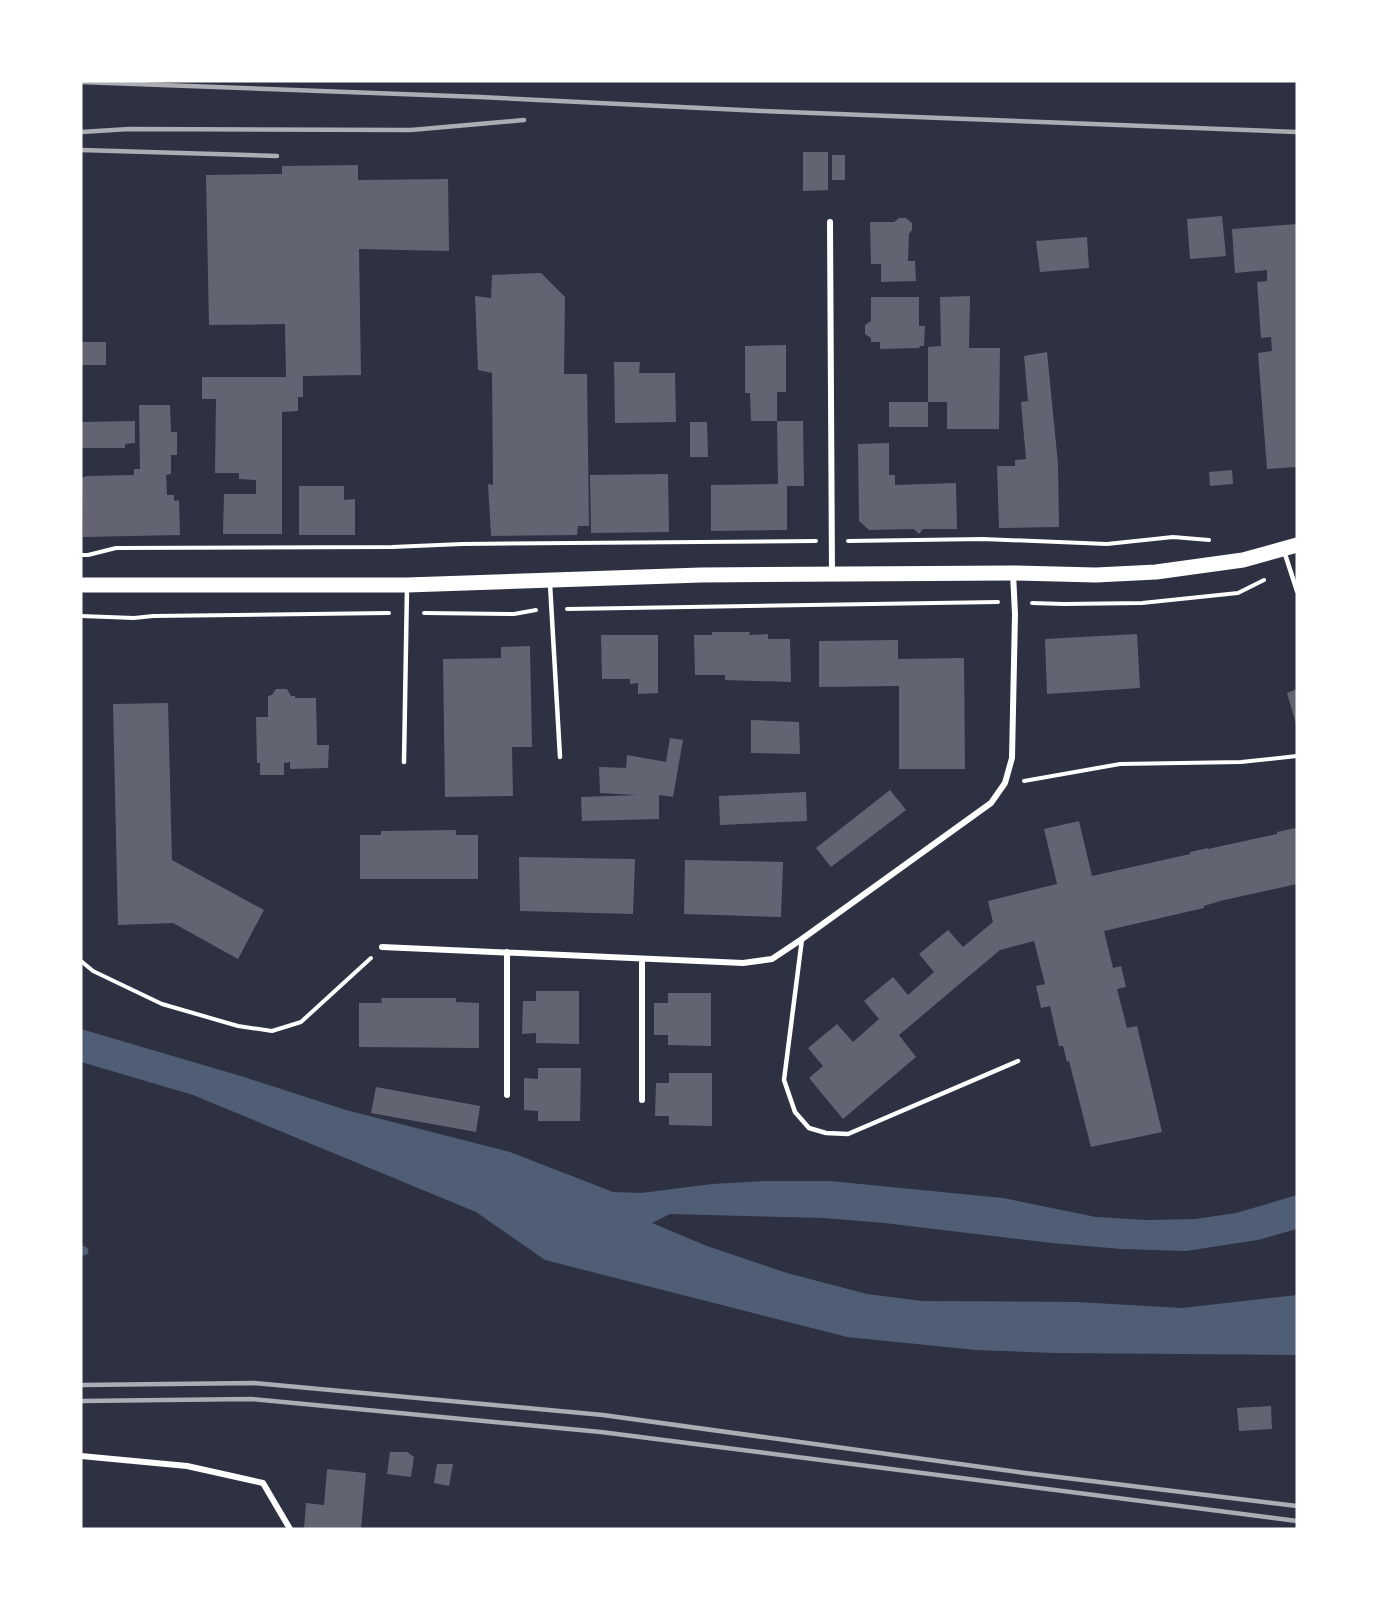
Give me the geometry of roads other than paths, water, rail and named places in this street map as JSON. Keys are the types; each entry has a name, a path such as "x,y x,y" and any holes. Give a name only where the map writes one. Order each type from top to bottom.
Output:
{"main road":[{"path":"81,585 407,585 550,581 622,576 1013,573 1096,575 1156,572 1243,560 1290,547"}],"street":[{"path":"830,222 832,574"},
{"path":"382,947 642,960 743,963 772,959 991,803 1005,783 1012,758 1015,602 1013,573"},
{"path":"507,952 507,1095"},
{"path":"642,960 642,1100"},
{"path":"81,1456 187,1466 263,1483 290,1529"}],"lane":[{"path":"1290,547 1291,571 1297,591"},
{"path":"550,581 560,757"},
{"path":"404,762 407,585"},
{"path":"802,939 784,1080 795,1112 809,1128 826,1133 848,1134 1018,1061"}],"water":[{"path":"81,1029 346,1110 510,1152 613,1192 641,1193 712,1184 764,1181 830,1181 1003,1198 1096,1217 1147,1220 1195,1219 1236,1213 1297,1195 1297,1229 1258,1240 1186,1251 1121,1249 1052,1243 824,1218 670,1214 652,1223 707,1246 787,1273 867,1294 922,1301 1077,1302 1182,1308 1297,1295 1297,1355 976,1350 847,1337 545,1260 476,1212 193,1095 81,1062"}],"railway":[{"path":"81,82 1297,132"},
{"path":"81,132 129,129 411,130 524,120"},
{"path":"81,150 277,156"},
{"path":"81,1385 254,1383 603,1415 1025,1473 1297,1506"},
{"path":"81,1401 251,1399 601,1432 1297,1521"}]}
